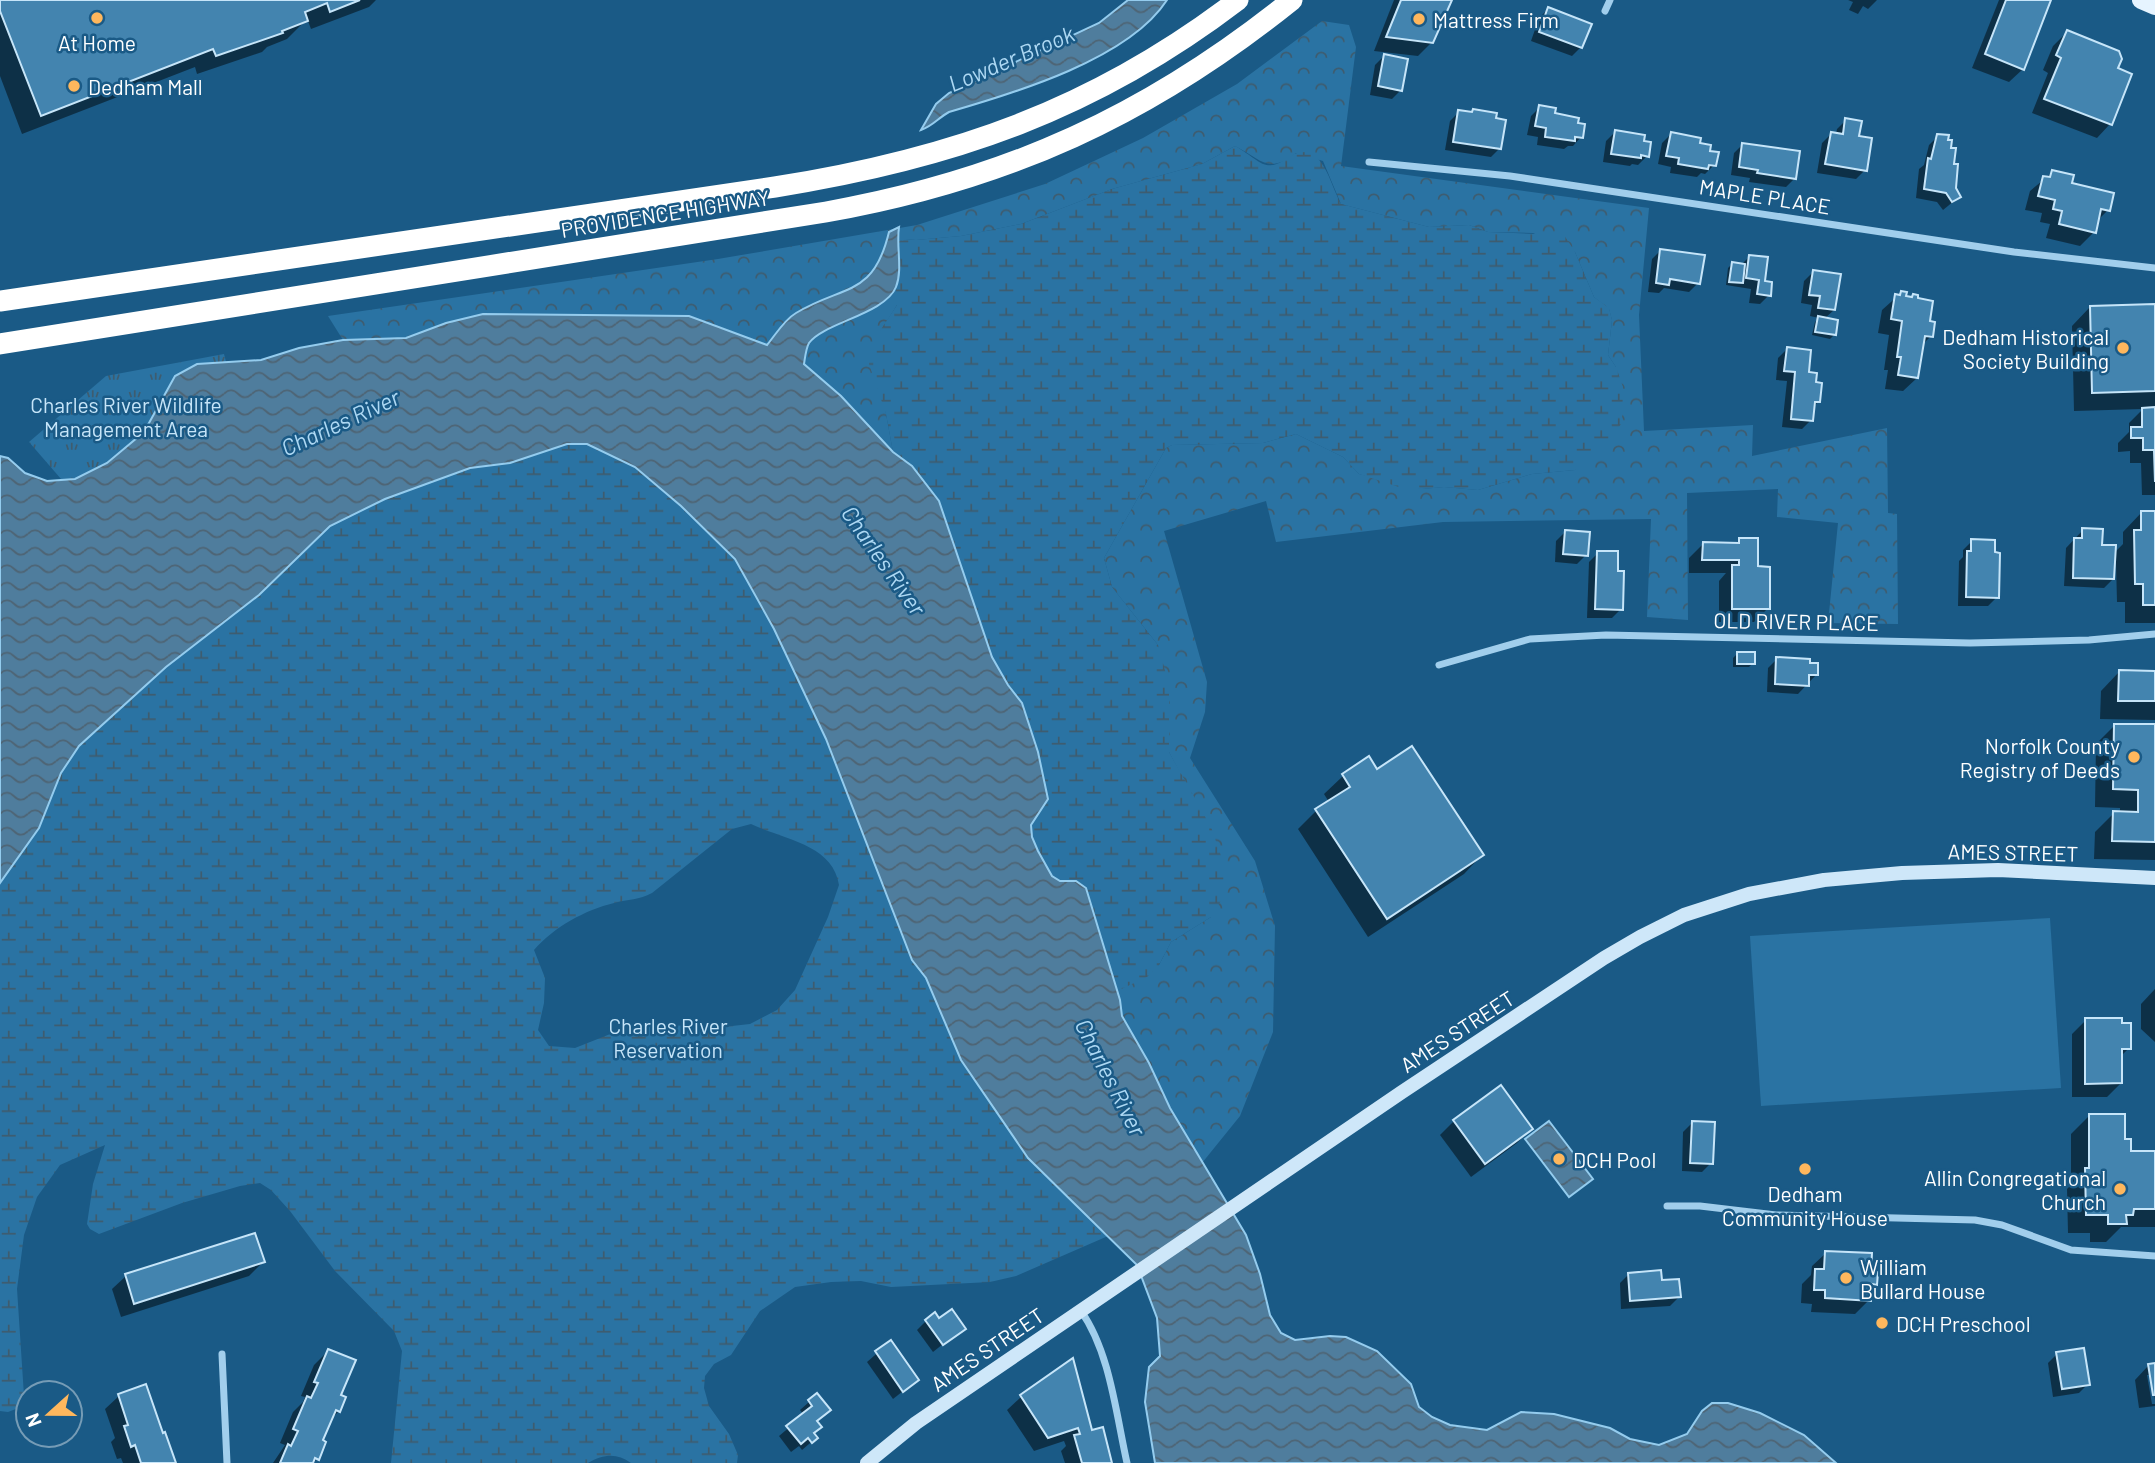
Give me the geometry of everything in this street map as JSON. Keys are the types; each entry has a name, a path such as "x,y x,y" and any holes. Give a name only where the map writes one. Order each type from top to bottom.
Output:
{"highway":[{"name":"PROVIDENCE HIGHWAY","path":"0,301 775,187 885,167 991,136 1061,108 1159,55 1238,0"},
{"name":"PROVIDENCE HIGHWAY","path":"0,344 826,212 938,188 1011,164 1114,118 1212,61 1292,0"}],"main road":[{"path":"2141,0 2155,6"}],"street":[{"path":"1605,11 1610,0"},
{"name":"MAPLE PLACE","path":"1369,162 1510,176 2014,251 2155,268"},
{"name":"OLD RIVER PLACE","path":"1439,666 1530,639 1606,635 1970,643 2089,640 2155,634"},
{"name":"AMES STREET","path":"867,1463 916,1423 1402,1091 1604,958 1658,927 1703,908 1749,894 1824,880 1902,873 1989,870 2155,878"},
{"path":"1667,1206 1700,1206 1776,1215 1975,1220 2002,1225 2071,1250 2155,1256"},
{"path":"1081,1310 1095,1333 1127,1463"},
{"path":"222,1354 227,1463"}],"green space":[{"path":"1322,21 1349,25 1356,47 1341,166 1649,208 1639,315 1644,431 1753,425 1752,456 1887,428 1888,513 1897,514 1898,624 1828,623 1838,523 1777,517 1778,489 1687,493 1688,620 1647,617 1651,519 1443,522 1276,542 1266,501 1164,531 1207,682 1205,712 1190,758 1255,861 1275,926 1273,1032 1240,1116 1202,1163 689,316 483,314 446,323 406,338 343,340 328,316 718,259 917,225 1045,184 1143,138 1237,84","holes":["1235,146 1265,163 1278,163 1296,153 1323,161 1341,204 1429,227 1469,225 1488,232 1533,233 1575,252 1594,297 1609,309 1612,320 1608,355 1616,367 1575,470 1532,474 1478,490 1444,487 1422,489 1359,474 1343,457 1296,434 1263,443 1172,445 1166,448 1104,558 1112,587 1158,645 1169,752 1178,769 1211,917 1171,942 1159,965 1117,991 1086,888 893,452 873,343 897,305 905,239 961,236 1021,224 1112,189 1202,164"]},
{"path":"1235,146 1267,165 1280,163 1296,153 1311,152 1325,169 1341,204 1429,227 1469,225 1488,232 1564,235 1575,252 1594,297 1609,308 1612,320 1608,355 1616,367 1623,387 1622,422 1606,450 1575,470 1532,474 1478,490 1444,487 1402,488 1359,474 1343,457 1296,434 1263,443 1172,445 1166,448 1104,558 1112,587 1158,645 1169,685 1169,752 1211,827 1228,876 1222,899 1211,917 1171,942 1159,965 1147,977 1117,991 1086,888 1076,881 1060,881 1052,876 1032,837 1031,825 1048,799 1038,752 1022,703 992,657 966,581 912,466 893,452 886,414 869,364 872,343 897,305 893,248 905,239 961,236 1021,224 1112,189 1202,164"},
{"name":"Charles River Wildlife Management Area","path":"224,354 234,393 68,487 29,442 106,376"},
{"name":"Charles River Reservation","path":"567,444 587,444 635,467 681,506 735,559 774,629 826,739 912,960 926,978 961,1060 1028,1158 1108,1236 1016,1276 990,1282 891,1287 861,1281 795,1287 760,1311 731,1355 714,1364 705,1376 704,1388 709,1406 729,1434 738,1455 737,1463 631,1463 610,1456 588,1463 391,1463 402,1351 394,1331 335,1271 290,1211 271,1190 260,1183 182,1203 99,1234 87,1224 93,1184 105,1145 60,1165 37,1197 24,1235 17,1289 23,1379 14,1379 14,1410 0,1411 0,883 39,829 61,773 79,746 166,667 259,595 330,526 385,499 470,468 510,463","holes":["751,824 804,845 827,860 835,871 839,885 828,917 795,990 777,1010 750,1024 714,1028 656,1024 628,1027 575,1048 549,1046 538,1030 544,1003 545,978 534,950 560,927 592,910 652,893 732,829"]},
{"path":"2050,918 2061,1088 1761,1106 1750,936"}],"water":[{"path":"1128,0 1167,0 1149,21 1126,40 1099,56 1037,84 949,112 921,130 936,104 949,93 1099,23"},
{"name":"Charles River","path":"899,227 899,273 896,287 890,296 880,304 816,336 808,345 804,364 841,396 893,452 912,466 939,501 992,657 1022,703 1038,752 1048,799 1031,825 1032,837 1052,876 1060,881 1076,881 1086,888 1120,1000 1122,1016 1149,1063 1170,1108 1246,1235 1260,1274 1270,1315 1281,1333 1295,1340 1346,1337 1377,1351 1411,1384 1419,1407 1432,1417 1450,1425 1487,1430 1521,1412 1554,1414 1610,1428 1630,1439 1659,1445 1687,1434 1702,1411 1712,1403 1728,1403 1760,1413 1804,1435 1836,1463 1155,1463 1145,1402 1149,1367 1160,1356 1157,1318 1137,1265 1028,1158 961,1060 926,978 912,960 826,739 774,629 735,559 681,506 635,467 587,444 567,444 510,463 470,468 385,499 330,526 259,595 166,667 79,746 61,773 39,828 0,883 0,456 8,458 25,473 47,481 75,479 107,463 144,432 175,376 197,364 261,360 299,348 343,340 406,338 446,323 483,314 689,316 767,345 784,323 796,313 865,279 882,253 889,232"},
{"name":"DCH Pool","path":"1549,1121 1593,1179 1569,1197 1525,1139"}],"building":[{"name":"Dedham Mall","path":"0,0 360,0 330,12 327,3 305,12 308,21 282,31 283,33 216,56 213,49 41,116 0,11"},
{"name":"Mattress Firm","path":"1401,0 1452,0 1433,43 1386,37"},
{"path":"2006,0 2051,0 2024,70 1985,54"},
{"path":"1548,7 1592,24 1582,48 1539,32"},
{"path":"2067,30 2119,51 2122,59 2118,68 2132,74 2112,125 2044,99 2061,58 2056,55"},
{"path":"1384,54 1408,59 1402,91 1378,86"},
{"path":"1539,105 1556,108 1555,113 1579,118 1578,123 1585,124 1583,138 1575,137 1575,141 1545,137 1546,128 1535,126"},
{"path":"1473,109 1497,113 1496,118 1506,120 1501,149 1453,142 1458,110 1472,112"},
{"path":"1845,118 1862,121 1859,136 1872,138 1867,171 1825,164 1831,132 1843,134"},
{"path":"1615,130 1645,135 1644,141 1651,142 1649,157 1611,154"},
{"path":"1671,132 1701,138 1700,143 1711,145 1710,151 1719,152 1716,166 1709,165 1708,169 1678,164 1679,158 1666,156"},
{"path":"1937,134 1949,135 1948,140 1952,140 1951,148 1956,148 1956,188 1961,197 1952,202 1946,193 1924,189 1928,158 1931,159"},
{"path":"1742,143 1800,151 1796,179 1757,173 1758,170 1739,167"},
{"path":"2052,170 2074,175 2072,183 2114,193 2110,211 2101,209 2096,233 2059,224 2062,211 2053,209 2055,200 2038,196 2043,176 2050,177"},
{"path":"1660,249 1705,255 1700,284 1670,279 1669,285 1656,283"},
{"path":"1749,255 1768,257 1765,281 1772,282 1771,296 1757,294 1759,280 1746,278"},
{"path":"1732,262 1745,264 1743,283 1729,282"},
{"path":"1813,270 1841,274 1835,310 1818,308 1820,296 1809,295"},
{"path":"1901,291 1907,292 1906,296 1912,297 1913,294 1918,295 1918,298 1933,301 1930,321 1935,322 1933,337 1925,336 1918,378 1898,375 1901,357 1897,357 1902,321 1891,319 1895,294 1900,295"},
{"name":"Dedham Historical Society Building","path":"2155,304 2155,391 2092,393 2090,306"},
{"path":"1818,316 1838,320 1836,335 1815,332"},
{"path":"1787,347 1811,350 1809,372 1817,373 1816,382 1822,383 1820,402 1815,402 1813,421 1791,419 1795,372 1784,371"},
{"path":"2155,407 2155,482 2154,450 2143,450 2143,438 2131,438 2131,427 2142,427 2142,408"},
{"path":"2141,511 2155,511 2155,605 2143,605 2143,584 2135,584 2134,530 2141,530"},
{"path":"2082,528 2103,529 2102,545 2116,545 2114,579 2073,578 2074,538 2082,538"},
{"path":"1565,530 1590,532 1588,556 1563,554"},
{"path":"1739,538 1758,538 1758,566 1770,567 1770,609 1732,609 1732,565 1739,565 1739,560 1702,560 1703,542 1739,543"},
{"path":"1971,539 1995,540 1995,552 2000,553 1999,598 1966,597 1967,551 1971,551"},
{"path":"1597,551 1618,551 1618,571 1624,571 1623,610 1595,609"},
{"path":"1737,652 1755,652 1755,664 1737,664"},
{"path":"1776,657 1810,659 1810,663 1818,663 1818,675 1809,675 1809,686 1775,684"},
{"name":"Norfolk County Registry of Deeds","path":"2119,670 2155,671 2155,701 2118,701"},
{"name":"Norfolk County Registry of Deeds","path":"2114,724 2155,724 2155,842 2112,841 2113,811 2138,812 2138,790 2113,789"},
{"path":"1412,746 1484,855 1387,919 1315,809 1350,787 1342,774 1369,756 1377,769"},
{"path":"2085,1018 2122,1018 2122,1023 2131,1023 2131,1049 2122,1049 2122,1083 2085,1084"},
{"path":"1501,1085 1533,1129 1485,1164 1453,1120"},
{"name":"Allin Congregational Church","path":"2089,1114 2125,1114 2125,1139 2131,1139 2131,1151 2155,1151 2155,1209 2134,1209 2133,1215 2126,1215 2127,1224 2108,1224 2108,1215 2086,1215 2085,1168 2089,1168"},
{"path":"1692,1121 1715,1122 1713,1164 1690,1163"},
{"path":"255,1233 265,1262 134,1304 125,1274"},
{"name":"William Bullard House","path":"1825,1251 1872,1253 1871,1272 1878,1272 1877,1285 1872,1284 1871,1301 1825,1298 1825,1290 1814,1290 1815,1269 1824,1269"},
{"path":"1661,1270 1662,1280 1679,1279 1681,1297 1630,1301 1628,1273"},
{"path":"952,1309 966,1329 943,1345 925,1320 935,1312 939,1318"},
{"path":"891,1340 919,1380 903,1392 875,1351"},
{"path":"2084,1348 2090,1385 2062,1389 2056,1352"},
{"path":"328,1349 356,1360 341,1395 346,1397 340,1412 336,1410 323,1440 326,1442 319,1460 315,1458 313,1463 280,1463 288,1444 291,1446 298,1431 293,1429 307,1396 311,1398 318,1383 314,1382"},
{"path":"1073,1358 1092,1430 1103,1427 1112,1463 1082,1463 1074,1435 1080,1434 1078,1428 1048,1438 1020,1395"},
{"path":"2155,1363 2155,1395 2153,1395 2148,1364"},
{"path":"146,1384 176,1463 141,1463 135,1445 131,1447 124,1426 128,1425 118,1394"},
{"path":"817,1393 831,1410 817,1421 822,1427 814,1433 818,1438 812,1443 808,1438 801,1444 786,1426 812,1406 808,1400"}],"place":[{"name":"At Home","path":"97,18"},
{"name":"Mattress Firm","path":"1419,19"},
{"name":"Dedham Mall","path":"74,86"},
{"name":"Dedham Historical Society Building","path":"2123,348"},
{"name":"Norfolk County Registry of Deeds","path":"2134,757"},
{"name":"DCH Pool","path":"1559,1159"},
{"name":"Dedham Community House","path":"1805,1169"},
{"name":"Allin Congregational Church","path":"2120,1189"},
{"name":"William Bullard House","path":"1846,1278"},
{"name":"DCH Preschool","path":"1882,1323"}],"water label":[{"name":"Lowder Brook","path":"1011,58"}]}
